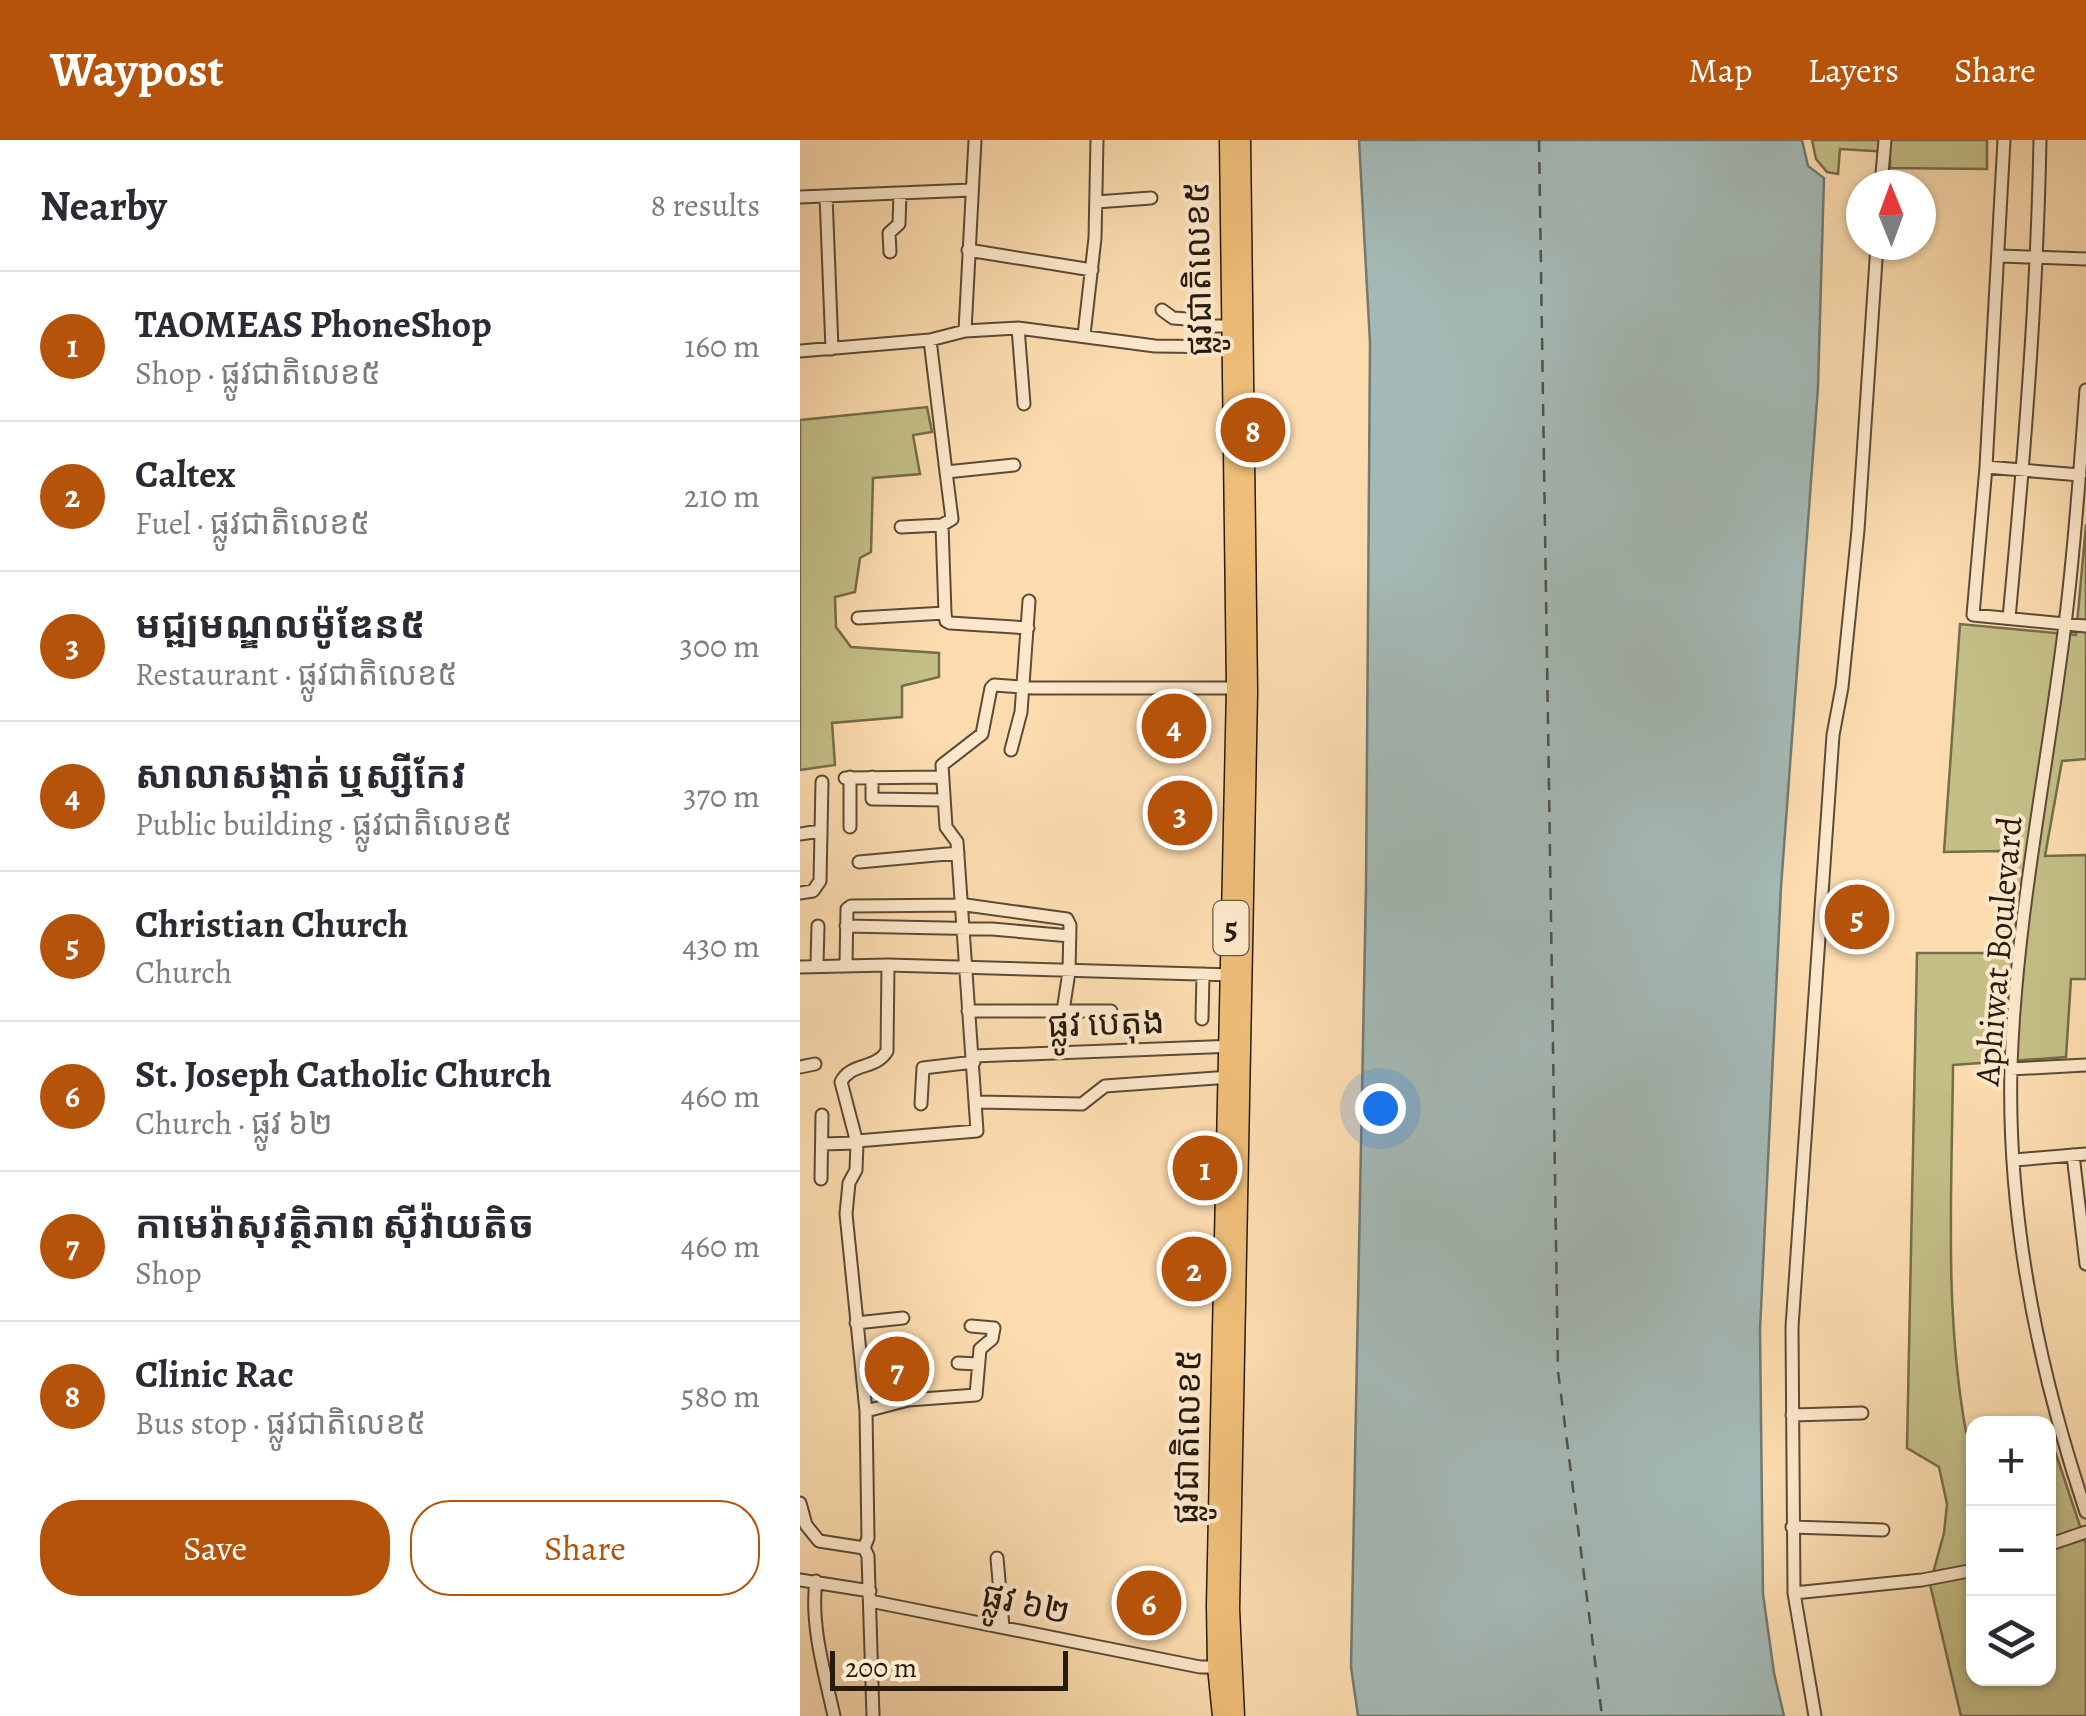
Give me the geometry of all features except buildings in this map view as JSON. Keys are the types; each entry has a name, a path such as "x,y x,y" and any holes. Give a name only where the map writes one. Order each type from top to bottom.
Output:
{"highway":[{"name":"ផ្លូវជាតិលេខ៥","path":"1222,1716 1233,1078 1249,604 1238,347 1232,326 1229,140"},
{"name":"ផ្លូវជាតិលេខ៥","path":"1236,975 1241,140"},
{"name":"ផ្លូវជាតិលេខ៥","path":"1223,1667 1235,1716"}],"street":[{"path":"965,331 976,140"},
{"path":"1084,335 1092,270 1097,140"},
{"path":"1882,170 1884,140"},
{"path":"2004,140 2000,256 1973,614 2086,626"},
{"path":"2009,618 2038,258 2040,140"},
{"path":"800,197 972,190"},
{"path":"890,252 890,233 899,224 900,194"},
{"path":"826,196 832,349"},
{"path":"1096,202 1152,198"},
{"path":"968,250 1092,270"},
{"path":"2000,256 2086,260"},
{"path":"1815,1716 1794,1593 1792,1327 1833,735 1842,687 1858,530 1876,260"},
{"path":"1162,310 1173,318 1232,326"},
{"path":"800,351 1018,328 1154,346 1238,347"},
{"path":"1018,328 1024,404"},
{"path":"901,528 942,525 952,519 930,340"},
{"name":"Aphiwat Boulevard","path":"2086,390 2065,624 2022,905 2011,1069 2016,1198 2031,1306 2058,1429 2086,1512"},
{"path":"946,472 1014,466"},
{"path":"1986,467 2080,475"},
{"path":"942,525 946,620 950,624 1028,628"},
{"path":"1011,750 1023,687 1029,601"},
{"path":"858,618 946,613"},
{"path":"822,1144 977,1131 958,854 956,839 946,827 942,764 982,734 992,686 1236,688"},
{"path":"872,777 872,800 944,800"},
{"path":"850,827 848,778 942,778"},
{"path":"800,893 813,891 820,881 822,782"},
{"path":"800,834 820,831"},
{"path":"859,862 958,854"},
{"path":"846,964 847,909 852,906 960,905 1066,919 1070,936 1069,972 1063,1011"},
{"path":"816,964 818,926"},
{"path":"846,926 962,928 1070,936"},
{"path":"874,1716 870,1596 864,1548 868,1538 866,1411 846,1214 848,1183 856,1170 857,1142 841,1082 850,1071 876,1063 886,1051 888,965"},
{"path":"800,966 1236,975"},
{"path":"1202,1019 1204,974"},
{"path":"968,1011 1112,1011"},
{"name":"ផ្លូវ បេតុង","path":"921,1104 923,1068 974,1059 1234,1046"},
{"path":"800,1067 814,1064"},
{"path":"2011,1069 2086,1065"},
{"path":"977,1102 1082,1104 1105,1086 1233,1078"},
{"path":"821,1179 822,1115"},
{"path":"2015,1160 2080,1154 2086,1264"},
{"path":"856,1323 904,1318"},
{"path":"866,1411 908,1400 976,1395 980,1349 992,1339 994,1328 970,1326"},
{"path":"958,1363 978,1364"},
{"path":"1792,1415 1862,1413"},
{"path":"800,1503 806,1525 819,1540 864,1548"},
{"path":"1792,1528 1883,1530"},
{"path":"2056,1543 2086,1532"},
{"path":"996,1558 1003,1626"},
{"path":"1794,1593 1966,1572"},
{"name":"ផ្លូវ ៦២","path":"800,1580 1200,1667 1223,1667"},
{"path":"816,1582 818,1631 834,1716"}],"shaded area":[{"path":"1359,140 1802,140 1808,166 1824,178 1818,387 1781,887 1760,1330 1763,1594 1784,1716 1358,1716 1351,1667 1366,886 1370,343"},
{"path":"1812,140 1987,140 1987,169 1890,168 1890,152 1840,149 1838,174 1827,172 1816,159"},
{"path":"927,407 932,432 913,435 920,474 873,478 871,552 860,558 855,592 835,597 836,627 851,647 939,653 939,677 902,686 902,717 832,723 835,765 800,770 800,420"},
{"path":"2086,524 2086,759 2062,761 2045,856 2086,855 2086,979 2071,979 2066,1057 1953,1065 1951,1203 1955,1341 1966,1432 1966,1686 2056,1686 2056,1454 2086,1544 2086,1716 1961,1716 1930,1584 1944,1533 1947,1504 1939,1467 1907,1448 1917,953 1998,953 2000,851 1944,852 1960,624 2076,635"}],"ferry route":[{"path":"1539,140 1558,1371 1602,1716"}],"place":[{"name":"Clinic Rac","path":"1253,430"},
{"name":"សាលាសង្កាត់ ឬស្សីកែវ","path":"1174,726"},
{"name":"មជ្ឍមណ្ឌលម៉ូឌែន៥","path":"1180,813"},
{"name":"Christian Church","path":"1857,917"},
{"name":"TAOMEAS PhoneShop","path":"1205,1168"},
{"name":"Caltex","path":"1194,1269"},
{"name":"កាមេរ៉ាសុវត្ថិភាព ស៊ីវ៉ាយតិច","path":"897,1369"},
{"name":"St. Joseph Catholic Church","path":"1149,1603"}]}
